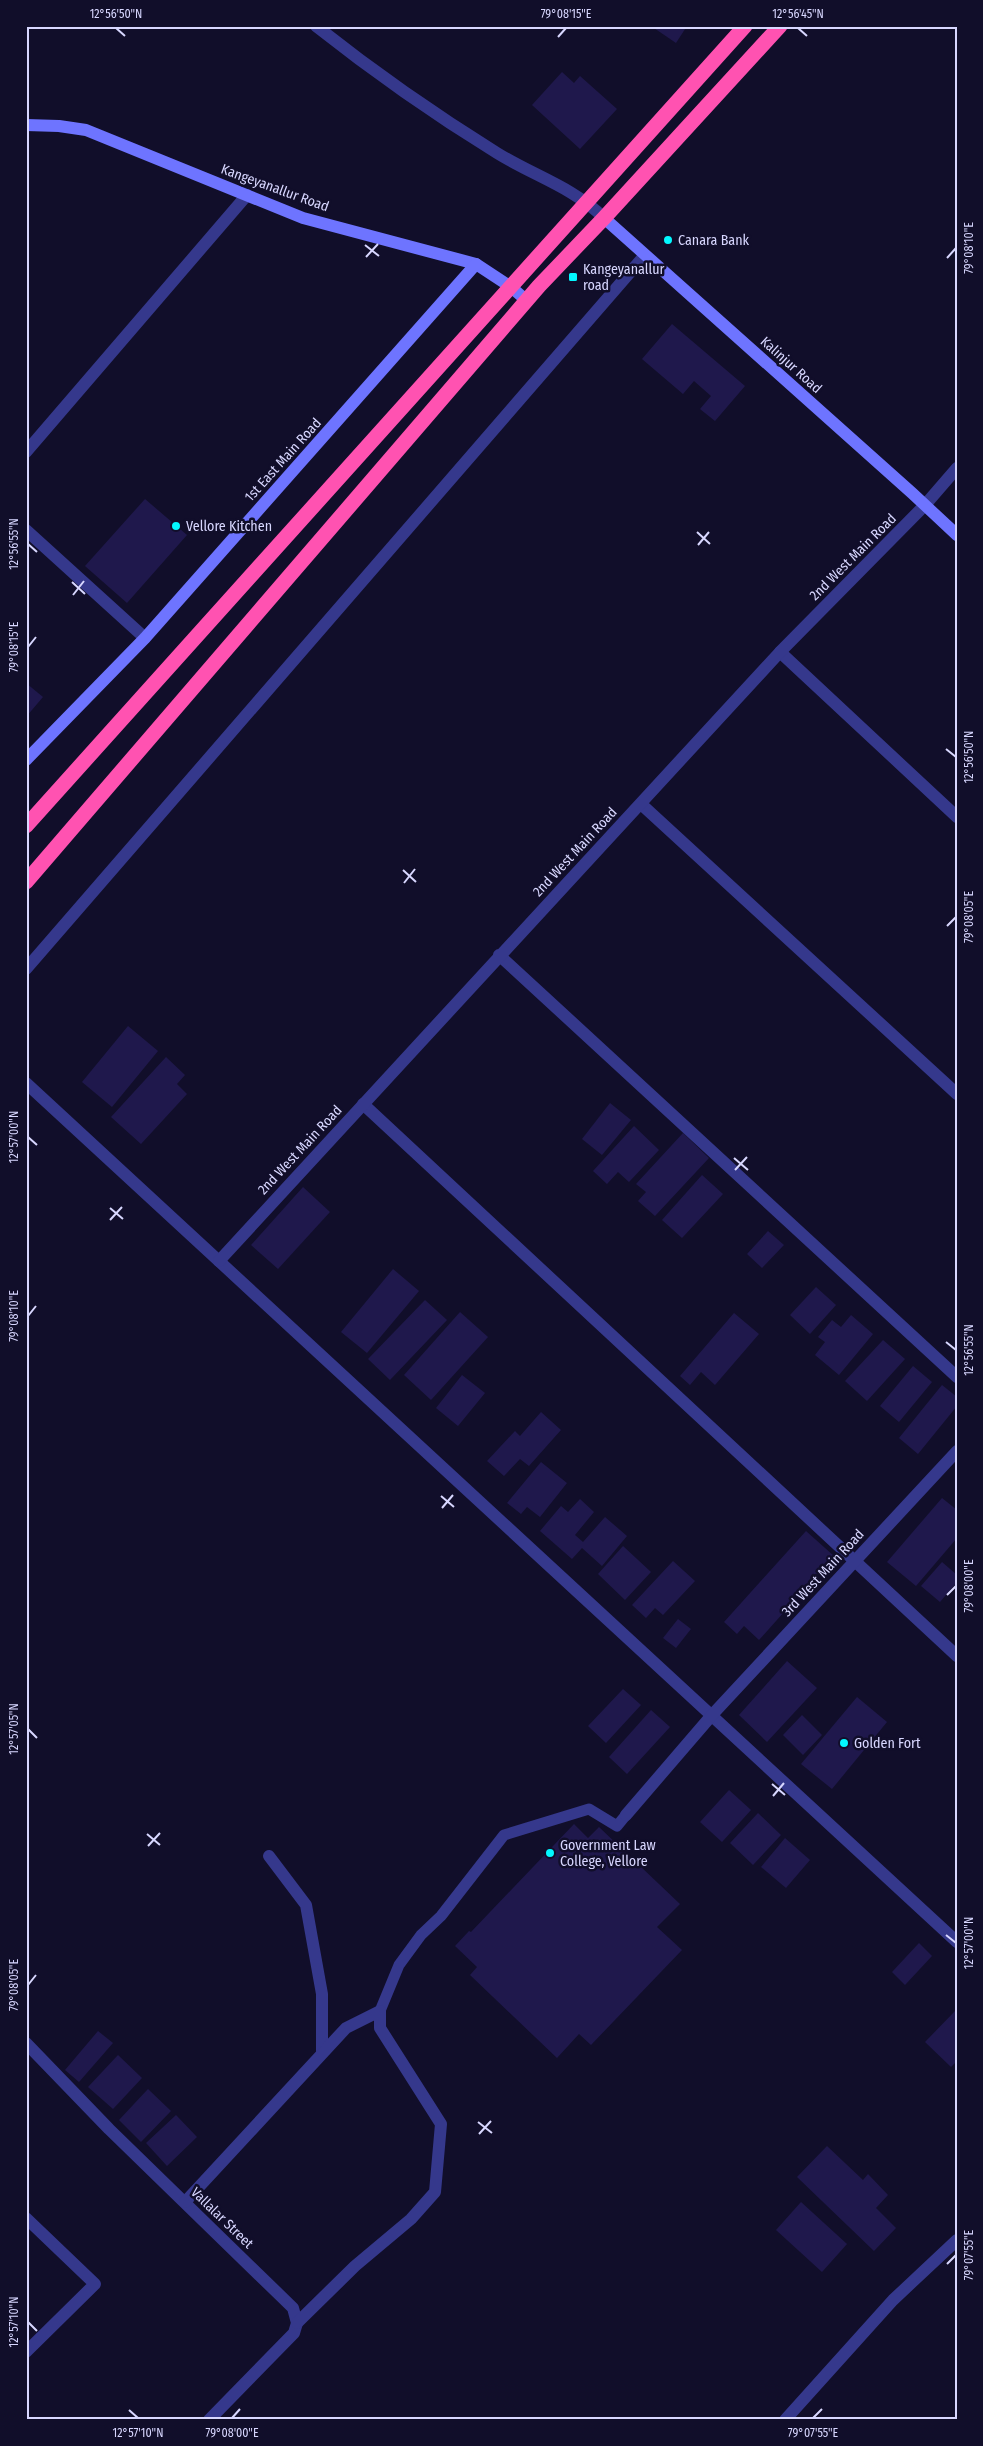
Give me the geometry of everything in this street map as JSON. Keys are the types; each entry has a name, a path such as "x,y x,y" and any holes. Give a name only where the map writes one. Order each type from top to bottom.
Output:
{"highway":[{"path":"26,826 511,287 586,200 746,26"},
{"path":"26,882 526,300 780,26"}],"street":[{"path":"316,26 370,69 498,154 586,200 604,218"},
{"name":"Kangeyanallur Road","path":"26,125 59,126 86,130 303,218 476,264 511,287 526,300"},
{"path":"26,452 247,195"},
{"name":"Kalinjur Road","path":"604,218 957,535"},
{"path":"26,969 645,255"},
{"name":"1st East Main Road","path":"26,760 145,638 476,264"},
{"name":"2nd West Main Road","path":"219,1261 780,652 925,505 957,468"},
{"path":"26,530 145,638"},
{"path":"780,652 957,817"},
{"path":"641,804 957,1094"},
{"path":"499,955 957,1377"},
{"path":"26,1083 957,1942"},
{"path":"363,1104 957,1656"},
{"name":"3rd West Main Road","path":"626,1815 712,1715 957,1451"},
{"path":"269,1856 306,1905 322,1994 322,2052"},
{"path":"184,2202 346,2028 380,2010 380,2028 441,2124 435,2192 411,2220 355,2266 297,2323 294,2333 209,2420"},
{"name":"Vallalar Street","path":"26,2043 184,2202 293,2308 297,2323"},
{"path":"26,2218 95,2284 26,2352"},
{"path":"785,2420 894,2300 957,2240"}],"lane":[{"path":"380,2010 399,1965 421,1935 441,1916 504,1834 589,1809 617,1826 626,1815"}],"building":[{"path":"651,26 687,26 676,43"},
{"path":"562,72 574,83 580,76 617,109 580,149 532,105"},
{"path":"672,324 745,386 715,421 700,409 711,396 694,381 683,394 642,359"},
{"path":"145,499 187,535 127,603 85,566"},
{"path":"26,683 43,697 26,717"},
{"path":"128,1026 158,1051 112,1107 82,1082"},
{"path":"166,1057 185,1075 177,1084 187,1094 141,1144 111,1117"},
{"path":"610,1103 631,1120 602,1155 582,1139"},
{"path":"634,1126 659,1150 629,1182 618,1172 607,1184 593,1171"},
{"path":"683,1133 709,1158 655,1216 638,1201 646,1192 636,1184"},
{"path":"702,1175 723,1194 682,1238 662,1220"},
{"path":"303,1187 330,1212 278,1269 251,1245"},
{"path":"768,1231 784,1245 762,1268 747,1254"},
{"path":"393,1269 419,1291 367,1353 341,1332"},
{"path":"816,1287 836,1305 810,1334 790,1315"},
{"path":"425,1300 447,1320 390,1380 368,1359"},
{"path":"460,1312 488,1337 431,1400 404,1375"},
{"path":"734,1313 759,1334 715,1385 701,1372 690,1385 680,1376"},
{"path":"851,1315 873,1334 839,1375 815,1355 825,1342 818,1337 832,1320 841,1327"},
{"path":"883,1340 905,1359 867,1401 845,1381"},
{"path":"913,1366 932,1382 899,1422 880,1406"},
{"path":"462,1375 485,1393 458,1426 436,1408"},
{"path":"942,1385 957,1397 957,1406 918,1454 899,1438"},
{"path":"541,1412 561,1430 529,1466 520,1459 504,1476 487,1461 515,1431 520,1436"},
{"path":"541,1462 567,1483 540,1517 527,1507 521,1514 507,1503"},
{"path":"942,1498 957,1510 957,1538 916,1586 887,1562"},
{"path":"580,1499 594,1512 575,1535 583,1542 605,1517 627,1536 602,1566 582,1548 572,1559 540,1531 561,1506 568,1512"},
{"path":"806,1531 834,1556 759,1640 744,1626 737,1634 724,1622"},
{"path":"623,1546 651,1572 625,1600 598,1574"},
{"path":"673,1561 695,1581 663,1615 655,1608 646,1618 632,1605"},
{"path":"942,1562 957,1575 957,1582 940,1602 921,1586"},
{"path":"678,1619 691,1629 676,1648 663,1638"},
{"path":"787,1661 817,1688 767,1742 739,1715"},
{"path":"623,1689 641,1705 606,1743 588,1726"},
{"name":"Golden Fort","path":"857,1697 887,1722 832,1789 801,1764"},
{"path":"651,1710 670,1727 627,1774 609,1757"},
{"path":"802,1715 822,1735 803,1755 783,1735"},
{"path":"729,1790 751,1810 722,1842 700,1822"},
{"path":"758,1813 781,1835 753,1865 730,1843"},
{"path":"574,1824 588,1838 599,1827 680,1904 657,1927 682,1950 591,2045 579,2034 557,2058 470,1975 477,1967 455,1946 469,1931 471,1932"},
{"path":"785,1838 810,1860 786,1888 761,1867"},
{"path":"919,1943 932,1956 905,1985 892,1972"},
{"path":"957,2009 957,2061 951,2067 925,2042"},
{"path":"98,2031 113,2043 79,2082 65,2070"},
{"path":"118,2055 142,2078 113,2109 88,2087"},
{"path":"148,2089 171,2111 141,2142 119,2120"},
{"path":"176,2115 197,2137 167,2166 146,2143"},
{"path":"827,2146 863,2180 868,2174 888,2195 876,2208 896,2228 874,2251 797,2177"},
{"path":"801,2202 847,2244 822,2272 776,2230"}],"place":[{"name":"Canara Bank","path":"668,240"},
{"name":"Kangeyanallur road","path":"573,277"},
{"name":"Vellore Kitchen","path":"176,526"},
{"name":"Golden Fort","path":"844,1743"},
{"name":"Government Law College, Vellore","path":"550,1853"}]}
